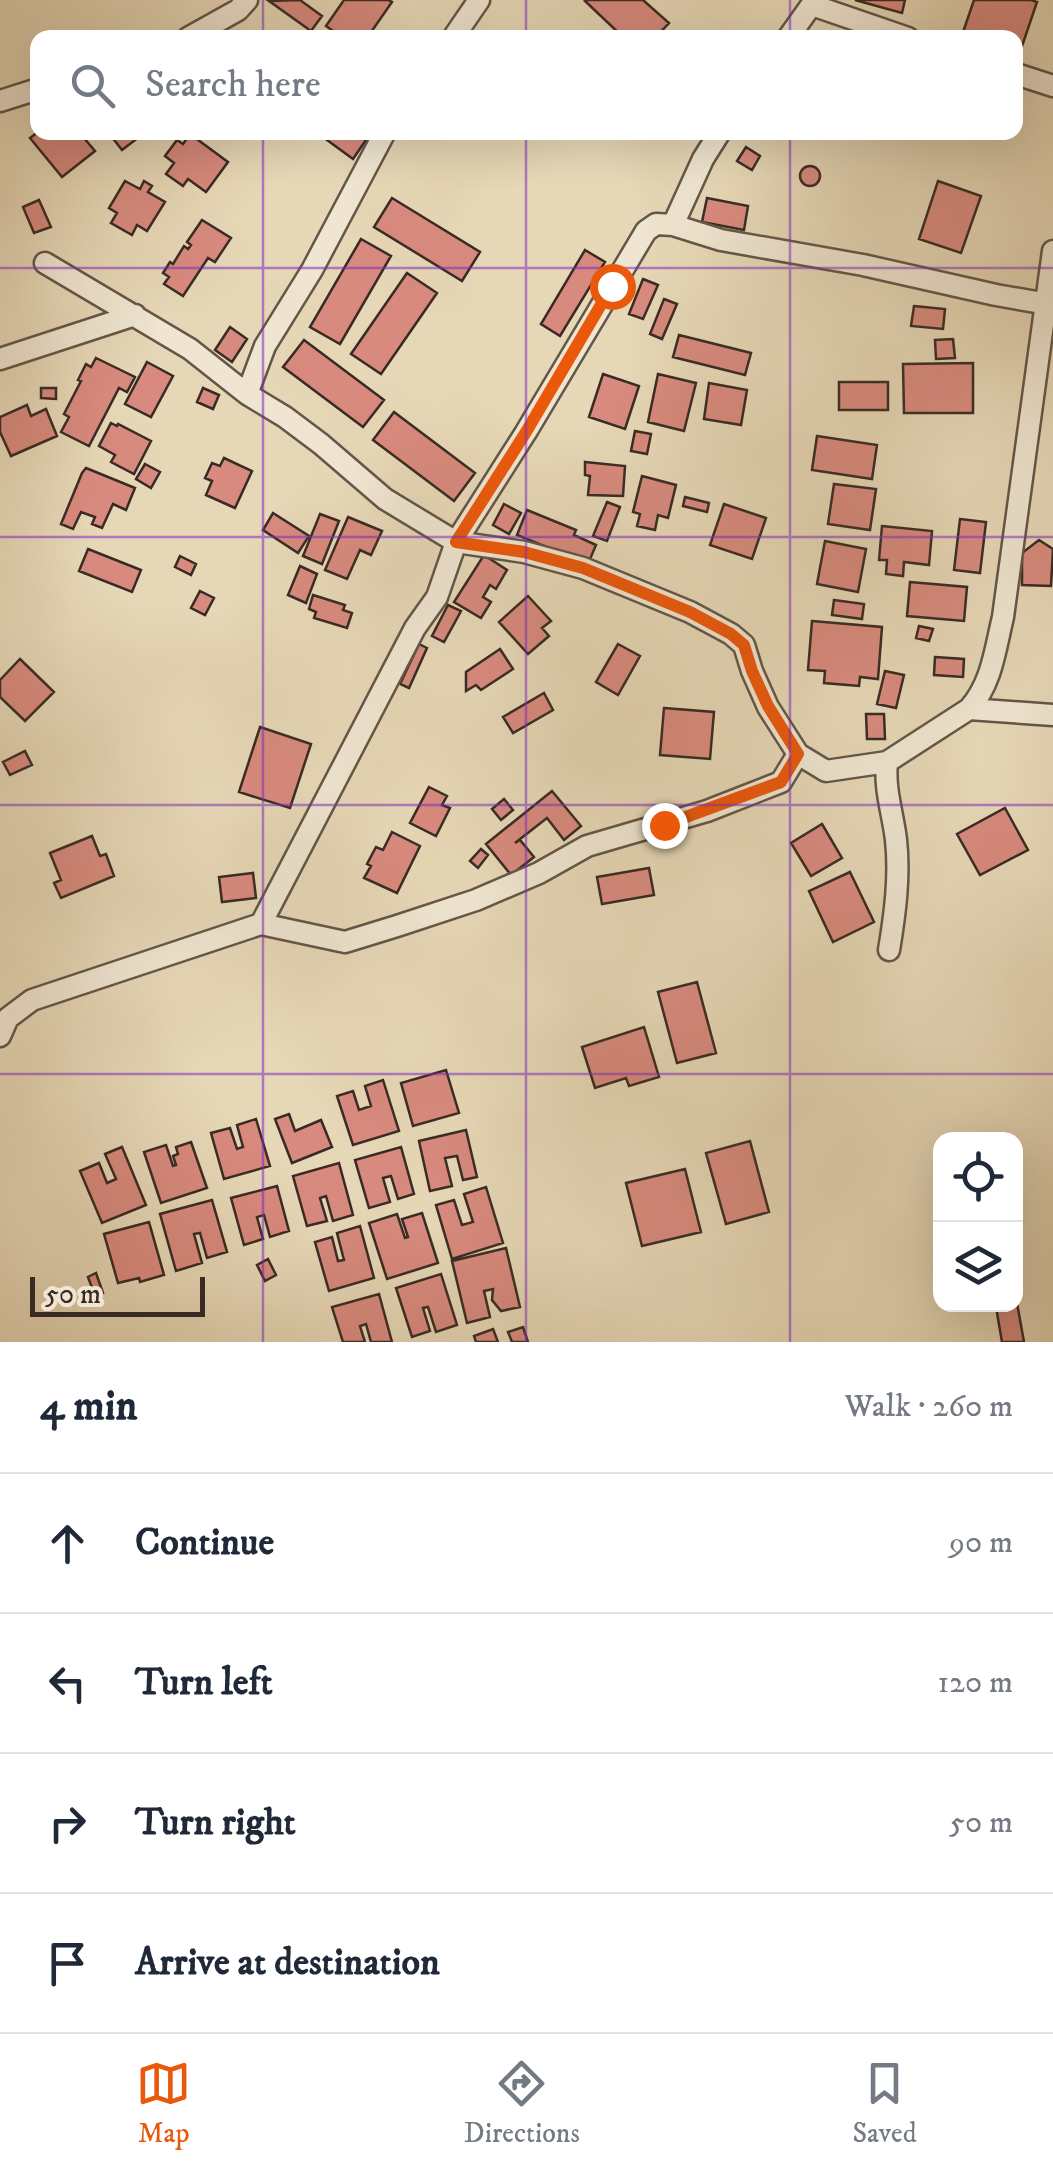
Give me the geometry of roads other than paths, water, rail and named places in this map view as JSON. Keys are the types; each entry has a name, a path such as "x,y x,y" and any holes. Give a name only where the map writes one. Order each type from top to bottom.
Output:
{"street":[{"path":"202,30 238,10 247,0"},
{"path":"458,30 479,0"},
{"path":"794,30 814,3 887,30"},
{"path":"1023,76 1053,86"},
{"path":"0,100 30,91"},
{"path":"248,394 265,346 312,270 381,140"},
{"path":"673,226 715,140"},
{"path":"262,924 415,628 437,597 456,542 646,231 656,224 673,226 722,240 1049,304"},
{"path":"45,263 190,349 320,444 384,500 456,542 524,552 583,568 690,612 731,634 744,645 768,706 798,754 826,771 887,762 969,709 990,676 1003,617 1049,304 1053,251"},
{"path":"0,359 135,315"},
{"path":"969,709 1053,715"},
{"path":"0,1036 8,1018 32,1000 262,924 346,942 476,900 539,873 588,846 693,816 781,782 798,754"},
{"path":"887,762 885,778 897,843 896,909 889,950"}]}
